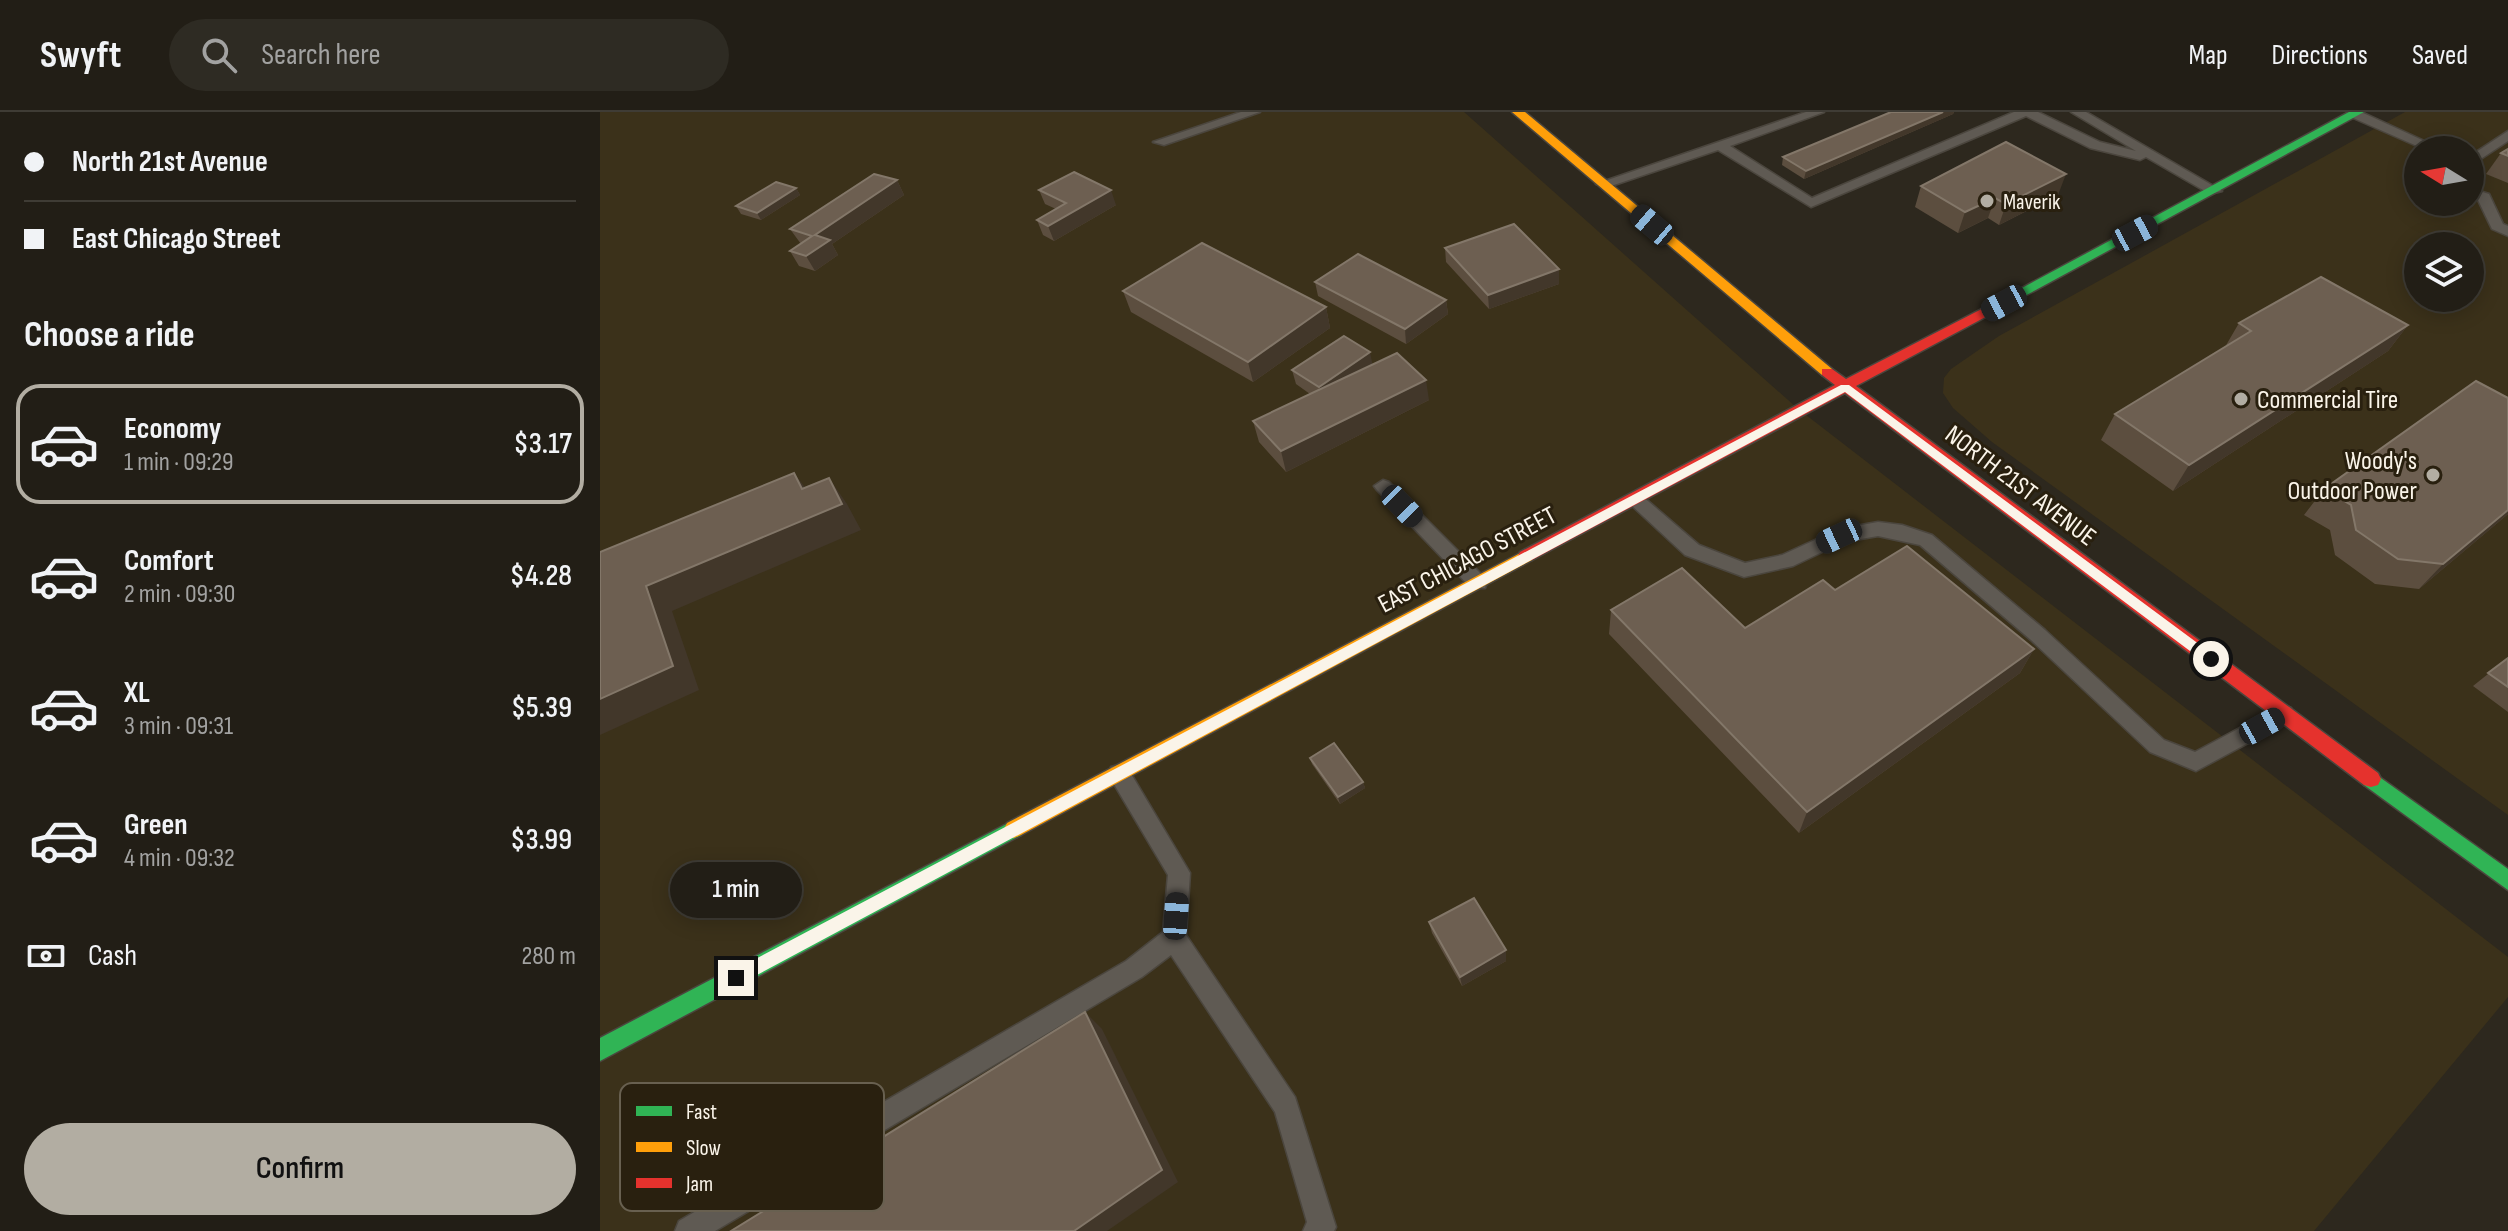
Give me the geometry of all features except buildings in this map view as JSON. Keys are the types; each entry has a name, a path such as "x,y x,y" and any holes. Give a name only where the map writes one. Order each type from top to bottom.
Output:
{"street":[{"name":"NORTH 21ST AVENUE","path":"1518,112 1845,387 2508,881"},
{"name":"EAST CHICAGO STREET","path":"600,1050 2215,191 2356,113"}],"lane":[{"path":"1159,142 1254,112"},
{"path":"1603,184 1818,112"},
{"path":"1719,145 1811,203 2027,112 2095,145 2167,163"},
{"path":"2077,112 2215,191"},
{"path":"2356,113 2406,136"},
{"path":"2484,152 2508,135"},
{"path":"2484,197 2497,226 2508,232"},
{"path":"1383,486 1478,583"},
{"path":"1635,499 1692,550 1744,570 1786,561 1839,536 1878,529 1902,532 1926,540 2038,635 2157,746 2196,762 2284,714"},
{"path":"1119,774 1179,873 1174,938 1286,1106 1322,1230"},
{"path":"884,1116 1134,969 1174,938"},
{"path":"689,1231 723,1211"}],"shaded area":[{"path":"600,112 1464,112 1797,408 2508,957 2508,997 2314,1231 600,1231"},
{"path":"2405,112 2508,112 2508,815 1992,442 1953,408 1943,393 1944,378 1951,369 1999,336"}],"traffic: fast":[{"path":"2003,302 2358,112"},
{"path":"2371,779 2508,881"},
{"path":"600,1050 1014,829"}],"traffic: slow":[{"path":"1518,112 1827,372"},
{"path":"1014,829 1526,556"}],"traffic: jam":[{"path":"1526,556 2003,302"},
{"path":"1827,372 2371,779"}],"place":[{"name":"Maverik","path":"1987,201"},
{"name":"Commercial Tire","path":"2241,399"},
{"name":"Woody's Outdoor Power","path":"2433,475"}],"route":[{"path":"736,978 1845,387 2211,659"}]}
